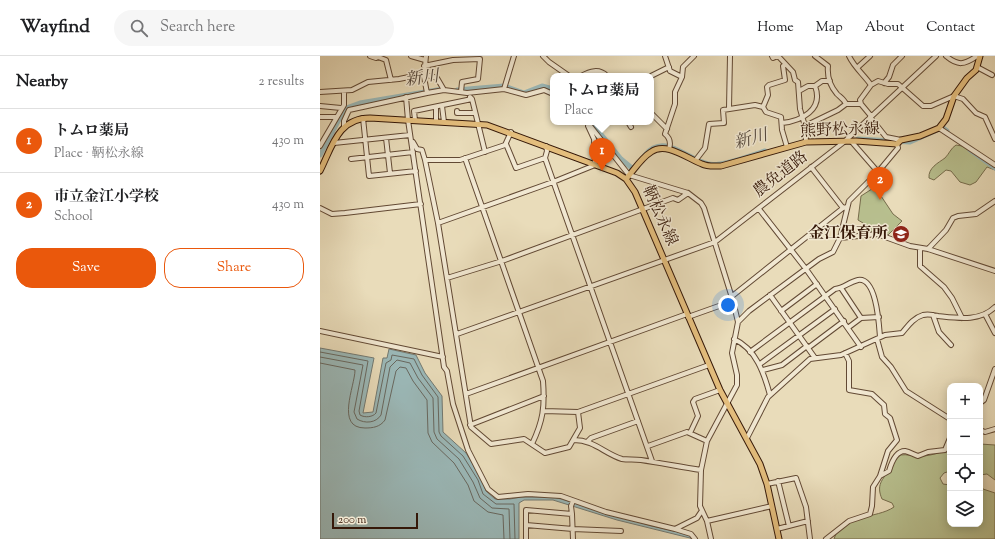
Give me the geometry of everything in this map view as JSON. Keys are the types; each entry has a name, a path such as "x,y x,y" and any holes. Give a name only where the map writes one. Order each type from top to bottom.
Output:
{"main road":[{"path":"939,128 946,119 956,96 978,68 980,56"},
{"name":"鞆松永線","path":"344,126 352,121 363,118 478,124 511,132 627,177 635,192 720,390 760,464 767,484 779,539"},
{"path":"320,172 344,126"},
{"name":"熊野松永線","path":"670,147 695,161 712,166 721,166 806,140 900,141 920,136 939,128"},
{"path":"627,177 652,151 670,147"}],"street":[{"path":"370,56 376,58 378,56 386,60 391,80"},
{"path":"386,60 390,56"},
{"path":"411,56 426,58 424,66 426,91"},
{"path":"504,89 514,56"},
{"path":"543,56 548,62 564,73"},
{"path":"665,56 670,71 682,77"},
{"path":"670,147 669,137 665,134 675,104 676,92 682,77 683,66 694,56"},
{"path":"729,108 730,56"},
{"path":"772,56 773,58 778,56 792,72 798,82 801,101 800,109 805,126 806,140"},
{"path":"815,56 828,66 830,82 836,93 846,104"},
{"path":"849,56 853,64 858,67 871,85"},
{"path":"858,67 870,56"},
{"path":"884,83 889,77 893,65 902,56"},
{"name":"農免道路","path":"457,334 715,242 847,140 936,56"},
{"path":"946,56 956,64 963,64 976,56"},
{"path":"424,66 465,57 480,59 480,72 478,79 462,82 461,92"},
{"path":"763,107 768,95 767,87 785,80 783,66 785,65"},
{"path":"654,74 669,67"},
{"path":"978,68 992,75"},
{"path":"590,73 596,71 603,73"},
{"path":"320,92 344,92 352,90 368,82 391,80 424,74 437,78 443,88"},
{"path":"799,91 808,86 815,86 822,81 830,82"},
{"path":"466,394 732,299 845,208 853,196 878,172 898,148 900,141 886,137 861,104 860,100 871,85 878,81 898,84 923,106 931,106 956,96 963,99 976,113 985,117 995,139"},
{"path":"782,123 793,122 808,115 814,106 817,97 815,86"},
{"path":"349,110 443,88 467,93 504,89 526,94 544,90 550,93"},
{"path":"320,146 336,117 344,106 344,92"},
{"path":"467,93 472,99 485,152"},
{"path":"406,97 410,135 443,357 453,404 468,450 488,489 498,497 541,495 561,496 572,503 691,534 695,539"},
{"path":"415,120 414,111 436,108 472,99"},
{"path":"805,126 838,110 846,104 861,104"},
{"path":"695,161 705,148 707,127 711,124 724,123 723,110 729,108 755,105 763,107 766,112 781,117 786,145"},
{"path":"320,106 344,106 349,110"},
{"path":"442,106 444,122"},
{"path":"436,108 436,121"},
{"path":"344,126 344,121 349,110"},
{"path":"457,111 457,114 475,113"},
{"path":"654,116 667,129"},
{"path":"320,117 336,117"},
{"path":"363,118 369,176 416,171"},
{"path":"438,223 553,182 596,164 594,139 588,125"},
{"path":"589,125 627,177 688,193 701,203 715,242 732,299 738,322 732,353 737,375 737,385 707,441 701,470 702,512 707,521 711,539"},
{"path":"939,128 995,165"},
{"path":"511,132 506,144 516,168 545,158"},
{"path":"334,143 410,135"},
{"path":"386,138 390,173"},
{"path":"847,140 878,172"},
{"path":"412,142 414,142 417,149 422,150 438,223 457,334 470,424 476,432 491,444 524,439 548,453 568,449 580,428 578,412"},
{"path":"425,160 465,158 506,144"},
{"path":"546,146 547,151 545,158 553,182 609,342 648,446 652,462"},
{"path":"351,160 413,152"},
{"path":"465,158 543,381 544,411 540,428 532,444"},
{"path":"738,322 749,310 819,259 833,252 840,238 845,208 811,167"},
{"path":"447,278 502,261 673,198 678,200 688,193"},
{"path":"928,249 946,230 953,218 976,214 995,201"},
{"path":"320,208 332,214 345,214 421,204"},
{"path":"759,208 806,269 861,346"},
{"path":"840,238 877,234 995,271"},
{"path":"920,248 920,266 944,287 952,298 962,318"},
{"path":"750,352 834,289 841,288 857,280 867,284 877,305 879,317 878,338 882,357 891,367 908,394 947,417"},
{"path":"781,311 816,284"},
{"path":"841,288 861,318"},
{"path":"770,295 815,358"},
{"path":"747,438 770,395 805,364 815,358 845,353 878,338 902,333 907,324 922,315 962,318 985,314 995,307"},
{"path":"760,364 835,309"},
{"path":"985,314 995,333"},
{"path":"933,315 939,332 951,345"},
{"path":"849,328 861,318 879,317"},
{"path":"763,370 782,365 844,321"},
{"path":"320,331 443,357"},
{"path":"734,339 743,343 760,364 770,395"},
{"path":"826,539 849,521 870,514 873,488 880,476 886,457 897,440 890,418 885,414 884,405 872,394 849,390 849,361 845,353"},
{"path":"544,411 578,412 709,365"},
{"path":"983,401 995,369"},
{"path":"690,433 698,416 693,402 695,399 720,390"},
{"path":"470,424 544,396"},
{"path":"588,441 591,438 638,421"},
{"path":"983,431 995,429"},
{"path":"648,446 687,432 707,441"},
{"path":"574,440 588,441 622,459 675,464 688,469 701,470"},
{"path":"880,476 889,471 891,462 902,452 918,456 928,452 942,451 947,448"},
{"path":"767,484 796,478 806,507 810,539"},
{"path":"778,481 789,526"},
{"path":"572,503 573,539"},
{"path":"707,521 772,506"},
{"path":"526,539 526,510 572,514"},
{"path":"675,529 698,518 702,512"},
{"path":"777,529 808,521"},
{"path":"526,525 621,531"}],"green space":[{"path":"956,145 962,146 995,167 995,170 987,167 976,182 970,185 960,182 951,171 946,170 934,180 929,178 930,171 945,158"},
{"path":"875,187 893,214 902,221 888,235 880,232 863,232 863,223 858,220 861,196"},
{"path":"983,444 995,445 995,480 987,474 983,475"},
{"path":"947,448 947,472 940,478 943,484 947,485 947,527 983,527 983,489 995,493 995,539 834,539 838,531 844,525 860,518 887,511 894,507 892,503 882,499 880,494 880,486 894,461 899,456 930,455"}],"water":[{"path":"320,348 374,358 363,413 373,412 383,358 387,358 389,349 416,355 425,373 442,396 443,432 466,453 482,479 486,491 495,499 554,497 652,526 688,534 694,539 617,520 553,500 524,500 519,503 519,539 320,539"}],"waterway":[{"name":"新川","path":"457,90 504,86 524,93 542,86 550,88"},
{"name":"新川","path":"320,155 343,112 349,107 360,103 443,89"},
{"name":"新川","path":"593,125 621,159 633,169 636,166"},
{"name":"新川","path":"942,127 947,131"},
{"name":"新川","path":"858,139 910,142 937,130"},
{"name":"新川","path":"645,155 652,149 660,146 667,146 708,164 721,164 765,151"},
{"name":"新川","path":"970,150 995,168"}],"place":[{"name":"トムロ薬局","path":"602,171"},
{"name":"市立金江小学校","path":"880,200"},
{"name":"金江保育所","path":"901,234"}]}
